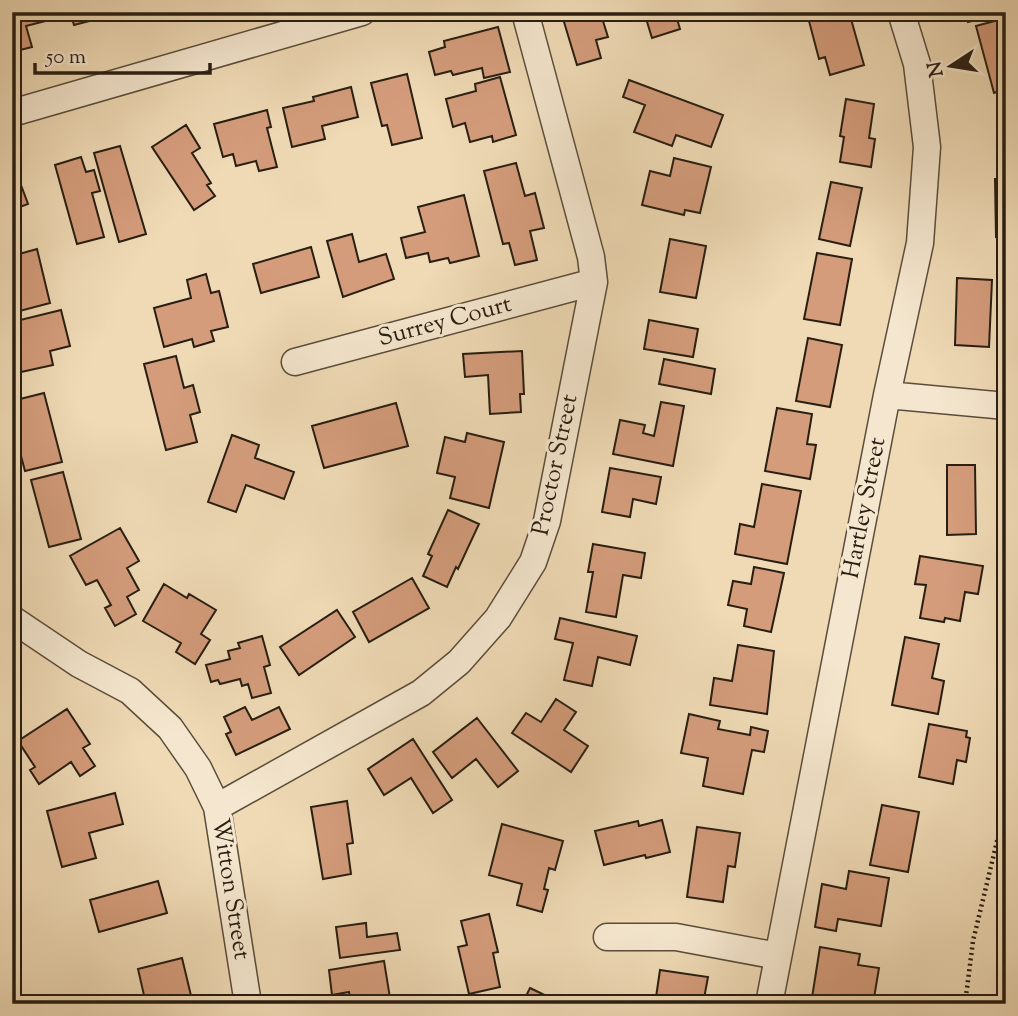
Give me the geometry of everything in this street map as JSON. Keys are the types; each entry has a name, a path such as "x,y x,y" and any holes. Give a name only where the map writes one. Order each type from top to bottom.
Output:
{"street":[{"path":"12,113 362,12"},
{"name":"Proctor Street","path":"217,807 421,693 460,662 498,618 533,562 547,521 594,282 591,257 525,12"},
{"name":"Hartley Street","path":"769,1004 887,395 920,243 927,148 917,64 901,12"},
{"name":"Surrey Court","path":"295,362 594,282"},
{"path":"887,395 1006,406"},
{"name":"Witton Street","path":"13,621 79,664 130,691 170,728 198,768 217,807 248,1004"},
{"path":"607,937 676,937 778,956"}],"path":[{"path":"965,1004 973,941 1006,804"}],"building":[{"path":"12,12 60,12 61,17 26,26 32,47 12,52"},
{"path":"70,12 124,12 74,25"},
{"path":"561,12 620,12 602,18 608,37 596,40 601,58 577,65"},
{"path":"644,12 675,12 680,29 652,38"},
{"path":"838,12 849,12 864,65 830,75 825,57 819,59 809,21"},
{"path":"959,12 987,12 988,17 968,22 967,15 960,17"},
{"path":"1002,19 1006,32 1006,89 994,93 976,26"},
{"path":"498,27 510,72 484,78 482,68 453,75 451,71 435,75 429,52 445,47 444,41"},
{"path":"407,74 422,138 392,145 387,125 382,126 371,83"},
{"path":"500,77 516,135 493,142 492,136 470,142 465,123 453,127 446,99 476,91 475,84"},
{"path":"629,80 723,115 711,147 676,135 672,146 634,132 645,105 623,97"},
{"path":"351,87 358,117 322,126 325,139 292,147 283,108 314,101 313,97"},
{"path":"846,99 874,104 869,138 875,139 871,167 840,162 844,137 840,136"},
{"path":"267,110 271,127 267,128 277,167 259,171 256,161 236,166 233,154 223,157 214,124"},
{"path":"186,125 200,148 192,153 211,183 207,185 215,196 194,210 152,147"},
{"path":"120,146 146,234 119,242 94,153"},
{"path":"81,157 86,172 94,170 100,191 92,193 104,237 77,244 55,165"},
{"path":"674,158 711,167 700,213 685,210 684,215 642,205 650,171 670,176"},
{"path":"516,163 525,196 535,193 544,228 530,231 537,260 515,265 509,243 503,244 484,171"},
{"path":"15,169 28,204 12,210 12,170"},
{"path":"995,179 1006,179 1006,236 996,237"},
{"path":"831,182 862,188 850,246 819,239"},
{"path":"464,195 479,256 450,263 448,258 430,262 428,253 406,258 401,238 425,232 418,207"},
{"path":"352,234 359,262 386,254 394,279 343,297 327,241"},
{"path":"670,239 706,246 696,298 660,292"},
{"path":"311,247 319,277 261,293 253,264"},
{"path":"37,249 50,303 12,313 12,278 18,277 12,256"},
{"path":"817,253 852,259 840,325 804,319"},
{"path":"206,274 211,293 219,291 228,327 211,331 214,341 194,347 192,339 164,347 154,308 191,298 187,280"},
{"path":"957,278 992,280 989,347 955,345"},
{"path":"61,310 70,346 50,351 53,365 21,372 16,350 12,351 12,322"},
{"path":"649,320 698,329 693,357 644,349"},
{"path":"808,338 842,345 830,407 796,401"},
{"path":"522,351 524,394 520,394 521,412 490,414 488,375 465,377 463,354"},
{"path":"176,356 184,388 193,385 200,412 190,415 197,442 166,450 144,364"},
{"path":"664,359 715,369 711,394 659,384"},
{"path":"44,393 62,462 25,471 12,422 12,401"},
{"path":"661,402 684,406 673,466 613,454 620,420 645,425 643,433 654,436"},
{"path":"396,403 408,446 324,468 312,426"},
{"path":"777,408 812,414 807,444 816,445 810,479 765,471"},
{"path":"467,433 504,442 489,508 450,498 455,477 437,473 445,437 465,442"},
{"path":"232,435 259,445 255,458 294,472 284,499 246,485 236,512 208,502"},
{"path":"947,465 975,465 976,534 947,535"},
{"path":"610,468 661,477 656,504 633,499 630,517 602,512"},
{"path":"63,472 81,539 49,547 31,480"},
{"path":"762,484 801,491 787,564 735,554 740,524 754,527"},
{"path":"448,510 479,524 447,587 423,576 432,556 428,554"},
{"path":"120,528 139,561 127,568 139,590 127,597 136,614 115,626 105,608 111,605 97,580 86,585 70,556"},
{"path":"593,544 645,553 641,578 623,575 616,617 586,612 593,572 588,572"},
{"path":"920,556 983,566 978,594 965,592 960,621 945,618 944,622 920,618 926,585 915,584"},
{"path":"754,567 784,573 771,632 744,626 747,609 728,605 733,581 751,584"},
{"path":"412,578 429,608 369,642 353,612"},
{"path":"164,584 187,598 189,594 216,610 201,634 210,640 195,664 176,652 181,643 143,621"},
{"path":"337,610 355,637 299,675 280,647"},
{"path":"560,618 637,636 630,665 598,657 592,686 564,680 573,643 555,639"},
{"path":"262,636 270,665 264,667 271,693 252,698 248,684 242,686 240,679 220,684 218,680 211,682 206,665 230,659 228,651 240,648 238,643"},
{"path":"905,637 939,644 932,678 944,681 938,714 892,705"},
{"path":"738,645 774,651 767,714 710,705 714,678 732,681"},
{"path":"556,699 576,712 564,730 588,746 571,772 512,733 526,713 541,722"},
{"path":"245,707 252,720 279,707 290,729 236,755 226,734 231,732 224,717"},
{"path":"67,709 90,744 83,748 95,766 80,776 71,762 39,784 30,770 35,767 18,741"},
{"path":"689,714 720,721 718,729 750,735 751,727 768,731 764,752 752,750 743,794 703,786 708,758 681,753"},
{"path":"477,718 518,771 498,787 476,759 452,778 433,752"},
{"path":"929,724 967,731 966,737 970,738 966,762 957,760 953,784 919,777"},
{"path":"413,739 452,800 433,813 411,778 384,795 368,769"},
{"path":"115,793 123,824 89,833 96,858 62,867 47,811"},
{"path":"347,801 353,843 347,844 351,874 323,879 311,807"},
{"path":"882,805 919,812 908,872 870,865"},
{"path":"662,820 670,852 604,865 595,831 638,821 639,826"},
{"path":"502,824 563,841 555,870 549,868 544,889 548,890 542,912 517,905 522,884 489,875"},
{"path":"697,827 740,833 735,867 728,866 723,902 687,897"},
{"path":"849,871 889,878 881,926 838,919 836,931 815,927 822,884 846,889"},
{"path":"158,881 167,913 99,932 90,900"},
{"path":"489,914 498,952 493,953 500,987 469,994 458,947 467,945 461,921"},
{"path":"366,923 367,937 397,933 400,950 340,958 336,927"},
{"path":"820,947 860,954 858,965 879,968 873,1004 811,1004"},
{"path":"182,958 193,1004 146,1004 138,969"},
{"path":"384,961 391,1004 351,1004 349,992 332,995 329,970"},
{"path":"660,970 708,977 703,1004 655,1004"},
{"path":"530,988 555,1000 553,1004 522,1004"}],"waterway":[{"path":"89,1004 92,1001"}]}
